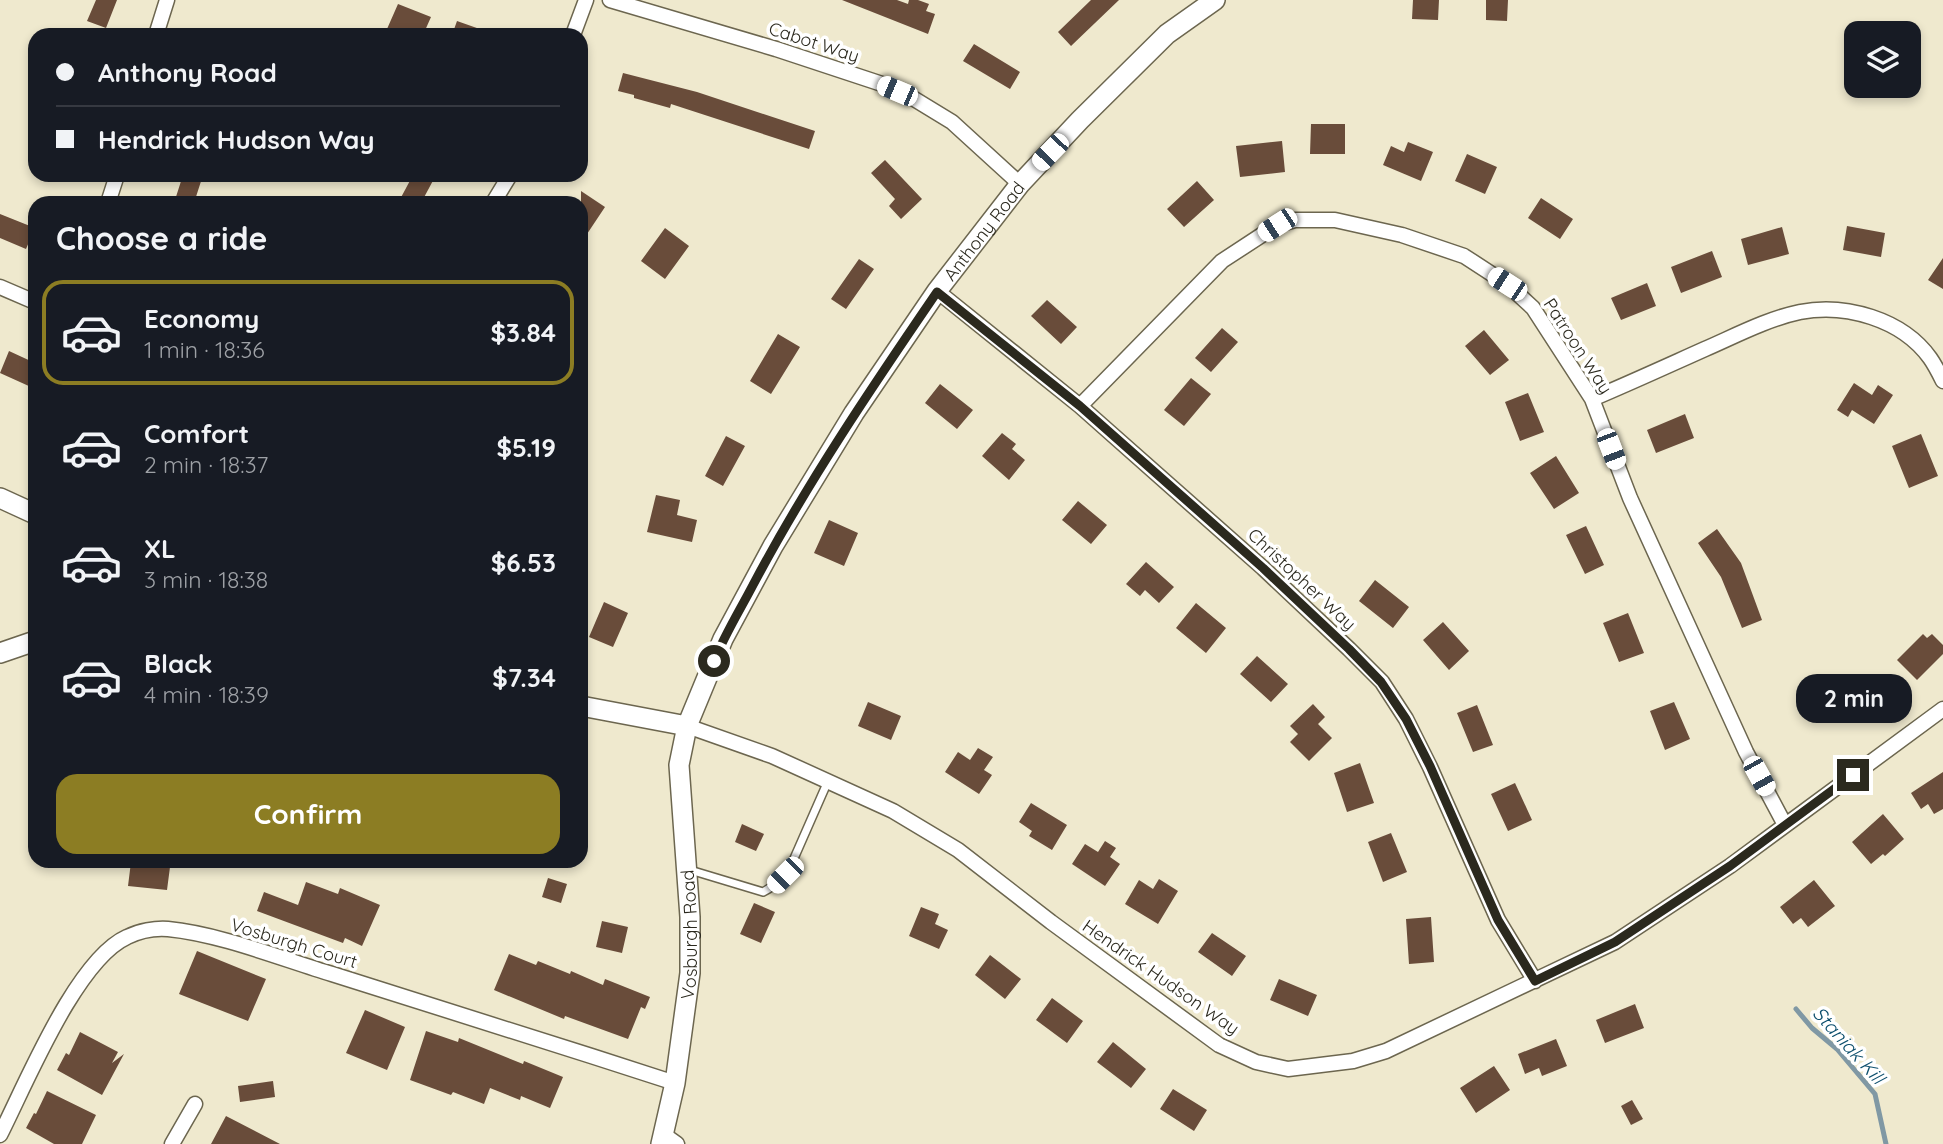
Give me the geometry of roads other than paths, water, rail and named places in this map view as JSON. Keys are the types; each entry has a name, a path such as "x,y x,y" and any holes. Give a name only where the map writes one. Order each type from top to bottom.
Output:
{"street":[{"path":"158,28 167,0"},
{"path":"576,28 586,0"},
{"name":"Cabot Way","path":"610,0 776,49 882,84 911,97 951,122 1020,184"},
{"name":"Anthony Road","path":"687,726 723,639 773,546 854,413 937,292 1020,184 1080,120 1167,34 1215,0"},
{"name":"Patroon Way","path":"1080,406 1222,261 1277,225 1295,220 1335,220 1402,235 1464,256 1507,284 1533,308 1592,399 1630,498 1740,740 1786,825"},
{"path":"0,287 28,299"},
{"name":"Christopher Way","path":"937,292 1080,406 1263,568 1381,682 1406,719 1430,766 1498,920 1535,981"},
{"path":"1592,399 1752,328 1799,312 1830,309 1856,312 1908,335 1930,357 1943,381"},
{"path":"0,498 28,511"},
{"path":"0,653 28,643"},
{"path":"588,707 687,726"},
{"name":"Hendrick Hudson Way","path":"687,726 772,756 893,811 958,850 1219,1045 1256,1062 1288,1069 1353,1061 1386,1051 1615,942 1730,866 1943,709"},
{"name":"Vosburgh Road","path":"667,1141 690,973 690,917 679,765 687,726"},
{"name":"Vosburgh Court","path":"0,1135 70,996 89,971 125,937 144,931 167,929 214,938 675,1083"},
{"path":"172,1144 195,1104"}],"lane":[{"path":"686,869 763,892 773,887 792,863 828,781"}],"waterway":[{"name":"Staniak Kill","path":"1796,1009 1812,1028 1837,1049 1875,1094 1886,1144"}]}
